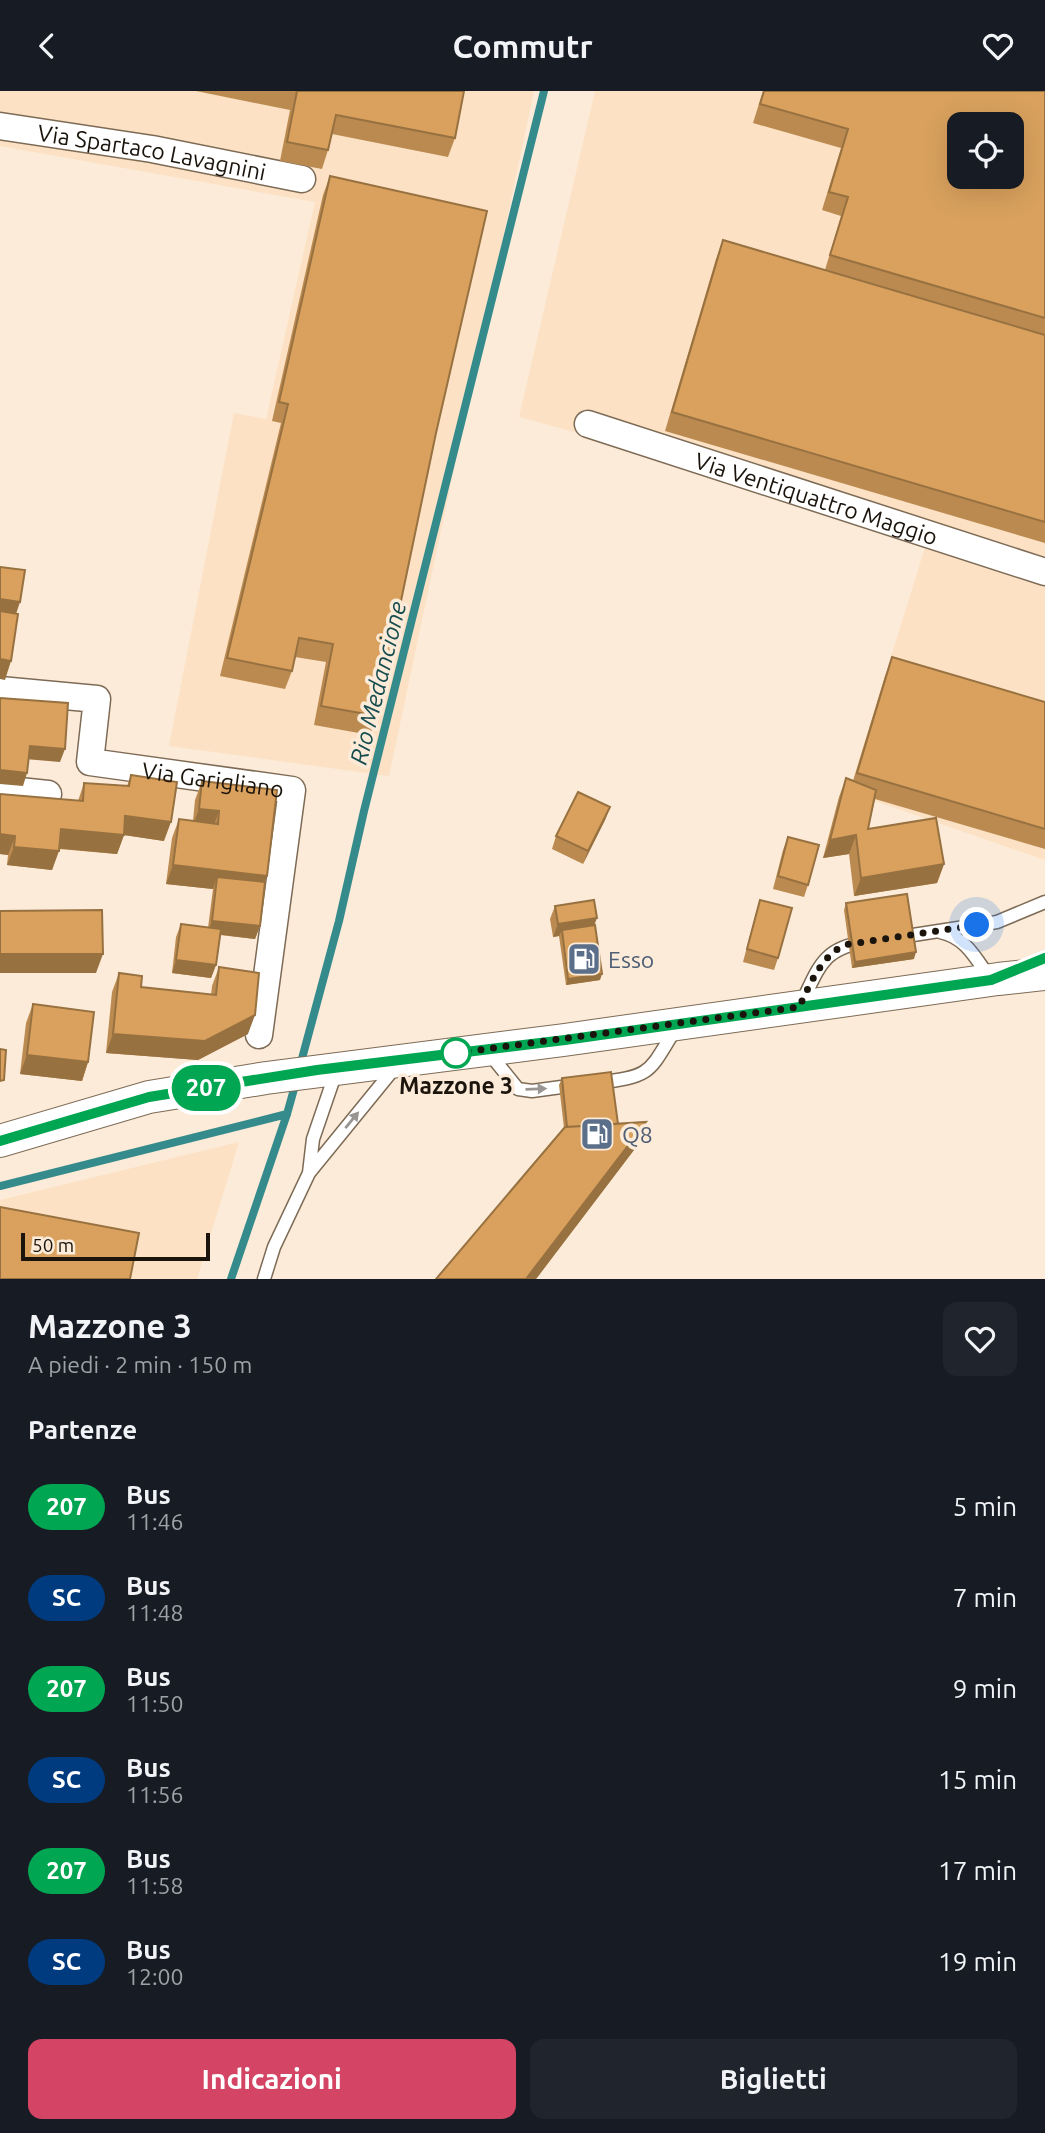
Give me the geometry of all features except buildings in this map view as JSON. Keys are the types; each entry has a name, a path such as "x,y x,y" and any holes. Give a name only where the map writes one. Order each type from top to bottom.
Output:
{"street":[{"name":"Via Spartaco Lavagnini","path":"0,126 152,149 302,179"},
{"name":"Via Ventiquattro Maggio","path":"588,423 1045,572"},
{"name":"Via Garigliano","path":"0,690 97,699 90,762 292,790 259,1035"},
{"path":"0,789 48,794"},
{"path":"994,979 1045,958"},
{"path":"0,1140 149,1097 267,1078 1045,974"}],"lane":[{"path":"799,1007 818,968 833,951 844,945 997,922 1045,902"},
{"path":"937,931 952,934 963,941 994,979"},
{"path":"487,1050 518,1089 531,1091 635,1078 652,1067 679,1024"},
{"path":"264,1279 274,1247 309,1173 401,1060"},
{"path":"309,1173 313,1139 328,1069"}],"shaded area":[{"path":"0,91 534,91 389,776 169,746 234,413 266,419 315,202 0,146"},
{"path":"595,91 1045,91 1045,860 849,792 931,528 519,417"},
{"path":"239,1142 197,1279 0,1279 0,1200"}],"waterway":[{"name":"Rio Medancione","path":"300,1066 339,921 364,811 544,91"},
{"name":"Rio Medancione","path":"231,1279 296,1082"},
{"path":"0,1186 287,1114"}],"bus line":[{"name":"207","path":"0,1141 149,1097 317,1070 565,1040 998,979 1045,958"}],"place":[{"name":"Esso","path":"584,959"},
{"name":"Mazzone 3","path":"456,1053"},
{"name":"Q8","path":"597,1134"}],"route":[{"path":"456,1053 799,1007 818,968 833,951 844,945 977,925"}]}
